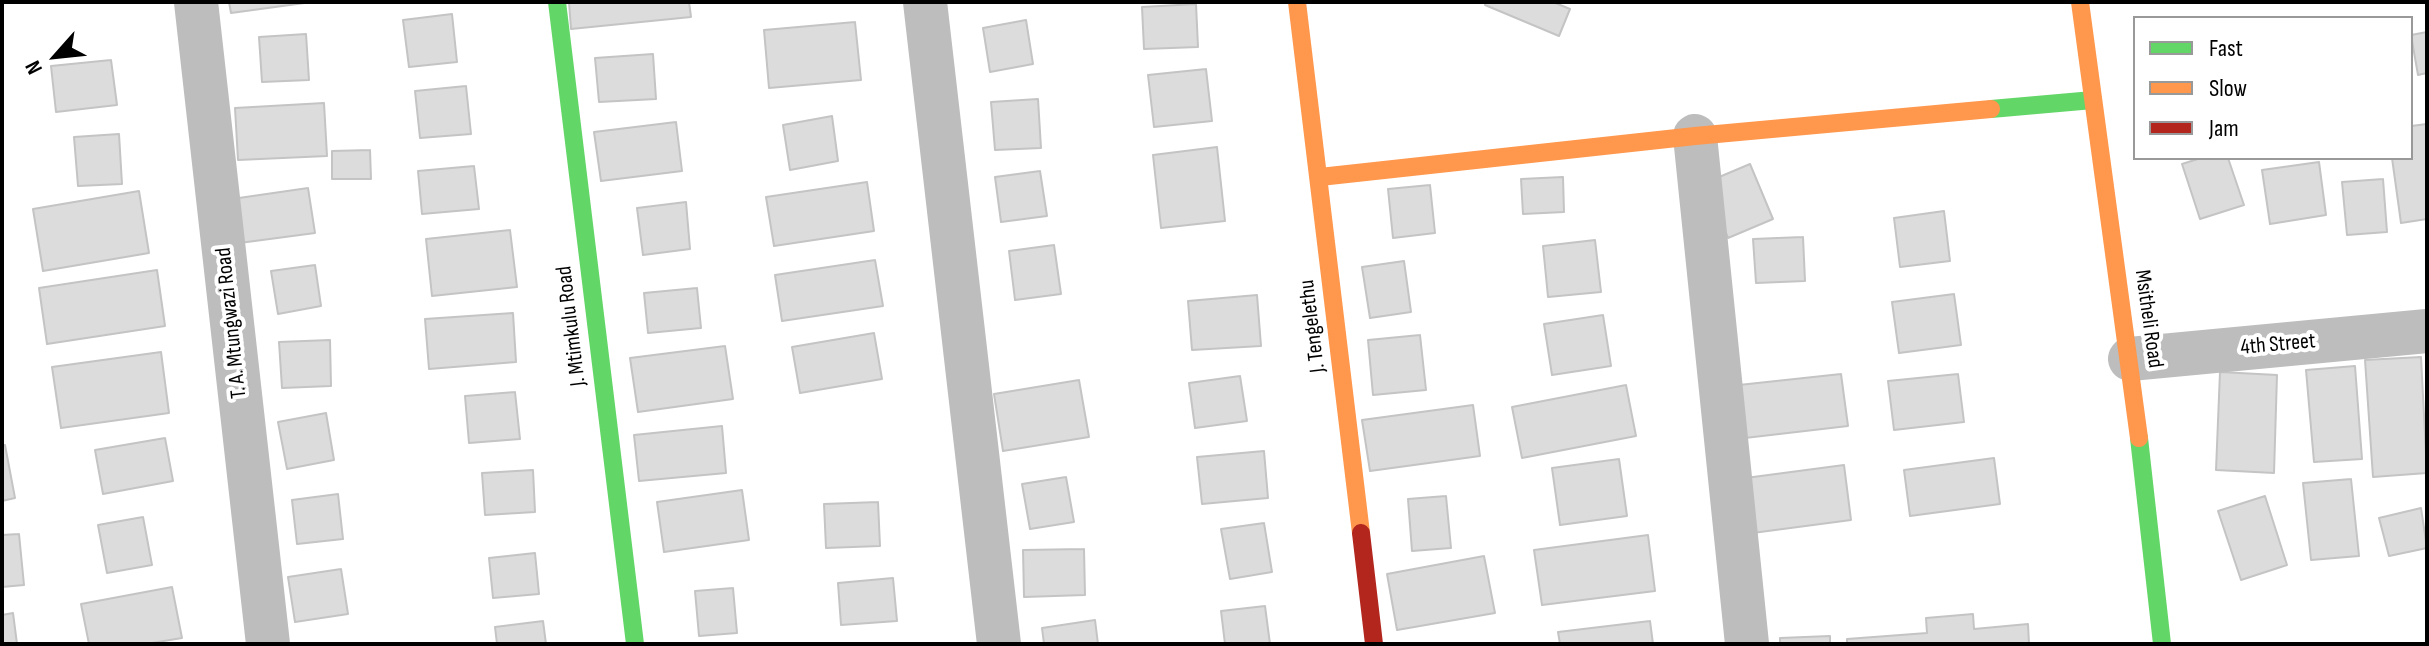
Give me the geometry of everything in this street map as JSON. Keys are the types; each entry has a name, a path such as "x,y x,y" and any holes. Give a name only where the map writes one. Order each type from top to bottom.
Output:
{"street":[{"name":"T. A. Mtungwazi Road","path":"196,2 268,644"},
{"name":"J. Mtimkulu Road","path":"557,2 635,644"},
{"path":"925,2 999,644"},
{"name":"J. Tengelethu","path":"1297,2 1374,644"},
{"name":"Msitheli Road","path":"2084,2 2093,100 2130,359 2162,644"},
{"path":"1320,177 1695,136 2093,100"},
{"path":"1695,136 1747,644"},
{"name":"4th Street","path":"2130,359 2427,331"}],"building":[{"path":"229,2 312,2 231,13"},
{"path":"569,2 689,2 691,17 571,29"},
{"path":"1486,2 1553,2 1570,9 1559,36 1485,5"},
{"path":"1196,4 1198,47 1144,49 1142,7"},
{"path":"452,14 457,62 409,67 403,20"},
{"path":"1026,20 1033,64 990,72 983,28"},
{"path":"855,22 861,80 769,88 764,30"},
{"path":"2427,32 2427,73 2418,75 2413,35"},
{"path":"306,34 309,80 262,82 259,37"},
{"path":"653,54 656,99 599,102 595,58"},
{"path":"111,60 117,105 56,112 51,66"},
{"path":"1206,69 1212,121 1154,127 1148,75"},
{"path":"466,86 471,134 420,138 415,91"},
{"path":"1038,99 1041,148 995,150 991,102"},
{"path":"324,103 327,156 238,160 235,108"},
{"path":"832,116 838,161 790,170 783,125"},
{"path":"676,122 682,171 601,181 594,132"},
{"path":"2427,124 2427,219 2401,223 2392,160 2413,160 2413,126"},
{"path":"119,134 122,184 78,186 74,137"},
{"path":"1217,147 1225,221 1161,228 1153,155"},
{"path":"370,150 371,179 332,179 332,151"},
{"path":"2195,160 2229,160 2244,205 2200,219 2182,164"},
{"path":"2319,162 2326,215 2270,224 2262,170"},
{"path":"1750,164 1773,219 1728,238 1705,183"},
{"path":"474,166 479,209 422,214 418,171"},
{"path":"1040,171 1047,216 1001,222 995,177"},
{"path":"1563,177 1564,212 1523,214 1521,179"},
{"path":"2383,179 2387,232 2347,235 2342,182"},
{"path":"867,182 874,231 774,246 766,197"},
{"path":"1430,185 1435,233 1393,238 1388,189"},
{"path":"308,188 315,233 232,244 225,200"},
{"path":"139,191 149,253 43,271 33,209"},
{"path":"686,202 690,249 643,255 637,208"},
{"path":"1944,211 1950,261 1900,267 1894,218"},
{"path":"510,230 517,287 432,296 426,239"},
{"path":"1803,237 1805,281 1756,283 1753,239"},
{"path":"1595,240 1601,292 1548,297 1543,246"},
{"path":"1054,245 1061,294 1015,300 1009,251"},
{"path":"875,260 883,306 782,321 775,275"},
{"path":"1404,261 1411,312 1370,318 1362,267"},
{"path":"315,265 321,306 278,314 271,271"},
{"path":"157,270 165,326 47,344 39,288"},
{"path":"697,288 701,328 648,333 644,293"},
{"path":"1954,294 1961,345 1899,353 1892,302"},
{"path":"1257,295 1261,346 1192,350 1188,301"},
{"path":"513,313 516,362 429,369 425,319"},
{"path":"1603,315 1611,366 1552,375 1544,324"},
{"path":"874,333 882,379 800,393 792,347"},
{"path":"1420,335 1426,390 1373,395 1368,340"},
{"path":"330,340 331,386 282,388 279,342"},
{"path":"725,346 733,399 638,412 630,358"},
{"path":"161,352 169,413 61,428 52,367"},
{"path":"2421,357 2427,473 2373,477 2365,360"},
{"path":"2355,366 2362,459 2314,462 2306,370"},
{"path":"2220,372 2277,375 2274,473 2216,470"},
{"path":"1841,374 1848,426 1745,438 1739,385"},
{"path":"1958,374 1964,422 1894,430 1888,381"},
{"path":"1240,376 1247,421 1195,428 1189,383"},
{"path":"1079,380 1089,437 1003,451 994,394"},
{"path":"1626,385 1636,436 1522,458 1512,407"},
{"path":"515,392 520,439 469,443 465,396"},
{"path":"1473,405 1480,456 1370,471 1362,420"},
{"path":"326,413 334,460 287,469 278,422"},
{"path":"722,426 726,473 639,481 634,435"},
{"path":"165,438 173,481 103,494 95,450"},
{"path":"2,445 5,445 15,498 2,501"},
{"path":"1264,451 1268,498 1202,504 1197,457"},
{"path":"1994,458 2000,504 1910,516 1904,470"},
{"path":"1619,459 1627,516 1560,525 1552,468"},
{"path":"1844,465 1851,520 1745,534 1738,479"},
{"path":"533,470 535,512 485,515 482,473"},
{"path":"1066,477 1074,522 1030,529 1022,484"},
{"path":"2351,479 2359,556 2311,560 2303,483"},
{"path":"742,490 749,540 664,552 657,502"},
{"path":"338,494 343,539 297,544 292,500"},
{"path":"1446,496 1451,548 1412,551 1408,499"},
{"path":"2265,496 2287,565 2241,580 2218,511"},
{"path":"878,502 880,546 826,548 824,504"},
{"path":"2421,508 2427,548 2389,556 2379,518"},
{"path":"143,517 152,565 107,573 98,525"},
{"path":"1264,523 1272,572 1230,579 1221,529"},
{"path":"19,534 24,585 2,587 2,535"},
{"path":"1648,535 1655,591 1542,605 1534,550"},
{"path":"1084,549 1085,595 1024,597 1023,550"},
{"path":"535,553 539,594 493,598 489,558"},
{"path":"1484,556 1495,613 1397,630 1387,574"},
{"path":"341,569 348,614 295,622 288,577"},
{"path":"893,578 897,621 841,625 838,583"},
{"path":"172,587 182,638 146,644 89,644 81,604"},
{"path":"733,588 737,633 699,636 695,591"},
{"path":"1265,606 1270,644 1225,644 1221,611"},
{"path":"13,613 17,644 2,644 2,615"},
{"path":"1973,614 1974,629 2028,624 2029,644 1847,644 1847,639 1927,633 1926,618"},
{"path":"1095,620 1098,644 1044,644 1042,628"},
{"path":"543,621 546,644 497,644 495,627"},
{"path":"1650,621 1653,644 1560,644 1558,632"},
{"path":"1830,636 1830,644 1780,644 1780,638"}],"traffic: fast":[{"path":"557,2 635,644"},
{"path":"1991,109 2093,100"},
{"path":"2139,438 2162,644"}],"traffic: slow":[{"path":"1297,2 1361,533"},
{"path":"2080,2 2139,438"},
{"path":"1320,177 1695,136 1991,109"}],"traffic: jam":[{"path":"1361,533 1374,644"}]}
